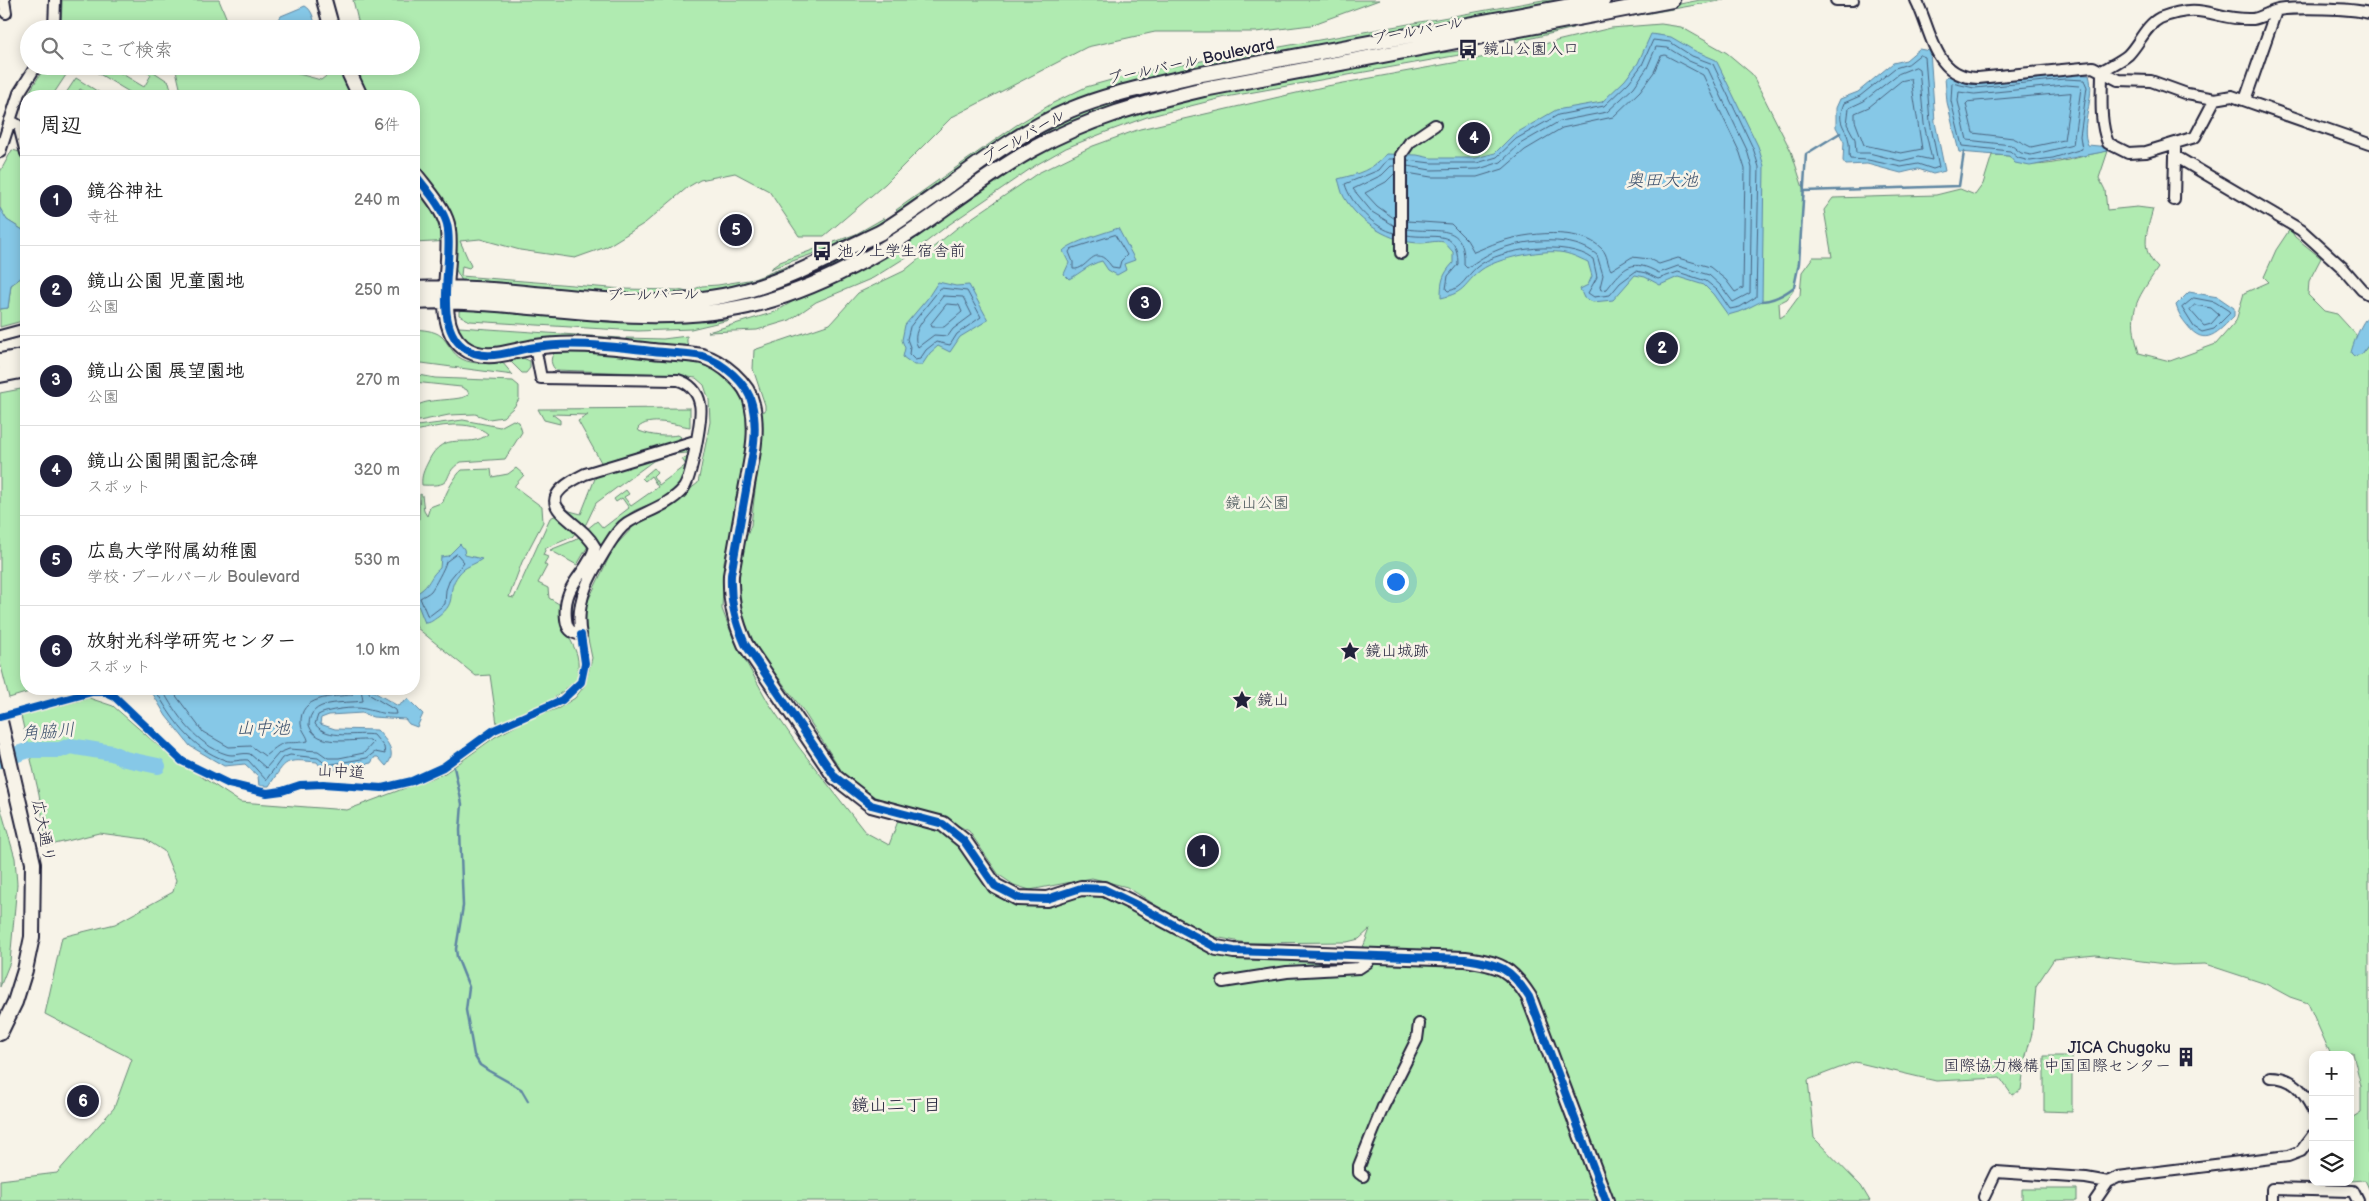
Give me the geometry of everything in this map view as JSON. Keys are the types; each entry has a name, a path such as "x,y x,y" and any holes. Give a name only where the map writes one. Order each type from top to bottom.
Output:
{"street":[{"path":"4,0 6,13"},
{"path":"54,0 54,20"},
{"path":"324,0 330,20"},
{"name":"ブールバール Boulevard","path":"420,290 447,293 664,302 743,292 803,271 883,231 1024,134 1070,110 1131,90 1196,75 1603,0"},
{"name":"ブールバール","path":"420,300 447,293 611,314 652,315 705,313 760,303 831,277 868,259 1032,149 1081,125 1137,105 1204,89 1672,0"},
{"path":"1836,0 1853,0"},
{"path":"1916,0 1939,55 1945,65 1957,74 1978,78 2093,67 2118,80 2151,82 2187,94 2215,100 2232,96 2369,144"},
{"path":"2102,71 2127,55 2158,19 2185,8 2197,8 2228,16 2253,19 2276,11 2313,5 2369,13"},
{"path":"2245,100 2276,11"},
{"path":"2102,71 2104,132 2108,142 2128,153 2146,152 2195,137 2215,100"},
{"path":"21,90 30,75"},
{"path":"350,75 357,90"},
{"path":"0,152 20,91"},
{"path":"10,120 19,126 20,130"},
{"path":"1401,253 1401,155 1410,142 1435,124"},
{"path":"2174,144 2174,200"},
{"path":"2175,156 2301,230 2342,268 2362,290 2369,294"},
{"path":"420,181 432,197 446,222 450,246 447,293 449,327 462,346 474,354 506,354 535,347 592,345 702,357 723,367 742,385 752,401 756,432 731,575 730,591 735,621 745,644 835,778 871,805 943,824 964,841 995,886 1018,898 1047,899 1081,888 1104,889 1217,948 1234,951 1465,958 1493,963 1517,977 1529,997 1606,1201"},
{"path":"0,336 20,331"},
{"path":"535,347 541,378 675,380 685,382 698,397 701,406 694,458 683,489 625,524 601,558 588,581 581,600 580,635 571,632 568,628 566,599 595,546 560,512 555,503 556,495 564,486 584,474 695,441"},
{"path":"0,361 20,357"},
{"path":"0,375 20,371"},
{"name":"広大通り","path":"0,721 33,863 32,937 25,970 15,1002 0,1033"},
{"path":"1223,982 1287,972 1359,968 1368,962 1370,956"},
{"path":"1363,1176 1359,1173 1358,1166 1383,1107 1416,1039 1419,1024"},
{"path":"2270,1076 2289,1079 2297,1084 2309,1104"},
{"path":"1984,1197 1996,1172 2086,1178 2108,1182 2130,1174 2288,1156 2300,1151 2309,1140"},
{"path":"2095,1201 2108,1182"},
{"path":"2272,1201 2272,1189 2353,1191 2358,1201"}],"green space":[{"path":"62,0 219,0 227,20 61,20"},
{"path":"353,0 1379,0 1311,25 1256,32 1155,32 1087,47 952,117 885,184 824,236 799,236 769,191 735,173 700,180 688,187 645,223 606,247 575,258 520,250 480,239 460,241 471,266 469,268 462,266 461,276 622,289 679,290 687,292 702,286 754,279 790,265 790,267 761,279 731,287 701,292 639,296 504,287 462,281 452,263 451,241 420,243 420,90 181,90 177,75 302,75 321,80 327,75 420,75 420,20 358,20"},
{"path":"1543,0 1561,0 1536,7 1138,81 1084,99 961,170 898,212 896,210 1015,126 1053,103 1086,87 1140,72"},
{"path":"1700,0 1724,0 1633,16 1640,12"},
{"path":"1515,23 1146,97 1111,107 1073,121 1026,146 883,242 801,283 743,301 672,311 629,307 794,281 819,271 865,247 1031,137 1094,106 1161,88"},
{"name":"鏡山公園","path":"1661,24 1681,27 1727,53 1752,74 1791,151 1804,191 1799,263 1793,291 1787,299 1779,303 1780,318 1786,314 1800,295 1802,272 1813,257 1832,257 1824,210 1833,198 1936,195 1960,189 1975,195 1983,184 1992,155 2009,156 2018,162 2042,164 2108,151 2099,178 2105,190 2107,210 2137,207 2153,209 2147,233 2146,247 2152,261 2158,268 2135,308 2135,339 2139,353 2170,361 2216,344 2236,321 2244,293 2269,282 2264,277 2276,250 2290,229 2295,237 2321,258 2309,281 2308,295 2324,311 2337,314 2358,337 2355,342 2362,354 2369,344 2369,1189 2365,1180 2354,1181 2354,1116 2361,1112 2361,1086 2354,1051 2329,1051 2308,1003 2290,997 2266,984 2205,964 2172,965 2096,955 2054,959 2036,986 2032,1033 2025,1060 2021,1090 2012,1095 2000,1078 1936,1081 1855,1062 1808,1080 1814,1138 1861,1186 1870,1201 0,1201 0,1180 57,1173 114,1108 132,1059 45,1014 62,937 115,924 173,892 176,880 164,851 145,839 99,833 47,846 39,794 21,716 89,698 113,706 170,756 240,802 347,810 445,773 495,737 531,718 559,708 575,698 585,685 592,658 586,629 585,607 614,547 636,524 664,509 698,483 710,422 709,400 704,385 696,378 664,374 556,370 551,362 555,353 587,352 698,363 721,372 740,392 746,404 748,444 733,527 724,562 722,609 734,640 768,702 798,746 865,832 889,845 901,813 943,824 995,886 1018,898 1104,889 1217,948 1355,955 1364,945 1370,929 1359,939 1347,942 1246,943 1210,936 1182,922 1127,887 1092,878 1030,890 1014,885 999,875 969,831 945,819 884,804 850,784 802,709 757,649 744,621 739,602 735,583 738,560 751,525 761,439 760,412 765,411 765,405 753,369 754,350 830,324 858,293 904,271 957,228 1038,173 1093,146 1140,129 1327,86 1502,54 1611,28"},
{"path":"1572,26 1574,28 1516,42 1515,39 1528,34"},
{"path":"1460,51 1459,55 1226,97 1147,117 1106,132 1066,148 1036,165 947,226 908,256 873,278 816,302 790,320 757,330 708,332 775,312 977,192 1046,147 1109,119 1213,94 1408,56"},
{"path":"40,75 66,75 56,90 31,90"},
{"path":"101,75 124,75 144,87 151,75 158,75 169,82 171,90 126,90"},
{"path":"76,78 95,90 80,89 68,90"},
{"path":"12,150 20,152 20,228 7,220 0,211 0,172"},
{"path":"884,218 884,223 852,240 770,269 780,262 856,234"},
{"path":"20,278 20,322 0,327 0,309 8,308 11,285"},
{"path":"466,309 626,322 729,320 691,329 638,331 470,321 459,315 459,311"},
{"path":"459,327 620,338 620,343 503,351 472,349 457,333"},
{"path":"420,330 438,334 456,354 466,361 481,363 502,362 513,375 420,363"},
{"path":"687,336 687,343 692,348 626,345 626,338 663,339"},
{"path":"523,358 530,361 530,368 526,373 522,373 510,361"},
{"path":"420,375 435,378 513,381 519,386 519,399 514,407 503,417 489,419 475,414 449,415 420,421 420,404 431,401 465,397 469,394 467,390 461,387 420,383"},
{"path":"20,389 20,695 9,698 0,662 0,393"},
{"path":"690,408 690,427 670,423 649,422 638,428 639,431 654,435 678,435 681,437 679,439 661,447 602,464 578,421 588,415 552,414 560,420 560,424 544,420 538,409"},
{"path":"463,420 500,427 513,420 519,422 522,432 505,459 461,462 451,471 445,482 422,485 422,476 427,465 434,451 441,445 456,441 472,441 488,434 472,426 453,425 420,430 420,426"},
{"path":"684,449 688,453 673,454 653,461 596,503 586,524 582,527 562,509 581,514 596,476"},
{"path":"690,458 684,477 674,492 662,500 629,514 606,542 576,593 573,601 571,628 570,601 597,549 586,530 597,521 603,528 629,508 622,498 616,502 614,499 626,490 629,494 624,497 631,506 658,487 651,476 645,481 642,478 654,468 657,472 653,476 659,485 686,465 682,459"},
{"path":"516,468 524,475 515,487 542,507 543,522 522,562 509,597 514,598 550,518 557,515 576,532 572,537 546,548 543,555 548,557 544,564 547,566 538,583 548,588 549,598 559,604 561,612 564,613 564,624 578,658 578,679 553,699 497,724 490,675 476,676 420,630 420,494 422,495 424,511 427,516 430,507 443,502 451,484 462,470 491,469 492,477 508,474"},
{"path":"580,536 588,546 577,565 550,550 575,540"},
{"path":"0,806 15,858 17,884 10,962 0,987"},
{"path":"2044,1056 2072,1056 2072,1112 2044,1111"},
{"path":"2022,1189 2077,1189 2077,1201 2022,1201"}],"water":[{"path":"305,6 314,20 279,20 281,16"},
{"name":"奥田大池","path":"1651,34 1671,37 1695,51 1716,60 1758,146 1764,166 1762,301 1742,311 1728,315 1704,285 1678,277 1660,285 1645,277 1635,275 1613,300 1593,302 1584,298 1580,289 1588,285 1592,276 1588,262 1567,253 1559,252 1530,254 1497,262 1481,270 1456,293 1441,298 1443,279 1446,271 1453,263 1453,252 1444,242 1410,242 1387,235 1367,223 1344,197 1338,179 1365,171 1386,154 1417,155 1431,158 1476,158 1495,153 1513,135 1556,110 1602,102 1625,80 1638,63"},
{"path":"1919,49 1930,51 1935,122 1945,171 1933,174 1918,169 1901,173 1867,164 1846,165 1843,161 1844,142 1836,127 1836,108 1840,99 1858,92 1893,63 1906,60"},
{"path":"2065,74 2089,75 2091,93 2085,129 2088,145 2109,147 2108,151 2030,166 2015,163 2009,156 1959,152 1947,102 1945,78 1950,75 1973,83"},
{"path":"0,208 7,220 20,228 20,278 11,285 8,308 0,309"},
{"path":"1118,228 1135,260 1124,264 1126,270 1117,275 1108,270 1102,261 1089,266 1069,279 1064,274 1069,263 1063,251 1080,241"},
{"path":"938,282 956,286 969,285 988,320 960,337 950,352 938,346 930,353 922,365 914,365 903,357 905,348 902,340 905,325 927,299"},
{"path":"2189,292 2218,297 2234,308 2234,316 2212,335 2200,336 2185,323 2176,305"},
{"path":"2369,316 2369,344 2362,354 2354,356 2351,353 2356,339"},
{"path":"460,544 464,549 465,555 482,559 461,571 452,586 450,601 445,611 430,622 425,623 420,610 420,591 440,568 441,557 448,556"},
{"name":"山中池","path":"154,695 379,695 398,706 408,699 423,714 417,727 409,724 405,719 373,717 362,713 329,715 321,718 320,724 335,729 377,730 390,747 391,756 386,766 378,757 375,757 371,763 341,769 323,770 317,762 292,761 279,770 269,786 259,786 258,776 245,764 224,766 190,746 166,716"}],"waterway":[{"path":"1762,301 1779,297 1794,287 1799,263 1806,154 1840,133"},
{"path":"1804,191 1959,186 1964,152"},
{"name":"角脇川","path":"0,760 29,750 60,750 70,746 112,753 125,759 158,766"},
{"path":"454,767 462,804 460,830 463,906 456,949 457,957 469,987 466,1010 474,1055 480,1065 521,1089 528,1101"}],"cycle path":[{"path":"420,181 437,204 447,224 449,238 446,289 448,322 453,336 463,347 480,355 499,354 550,345 609,346 696,355 710,359 726,368 745,388 750,396 755,426 752,458 731,575 731,594 734,611 745,644 835,777 871,805 943,824 964,841 995,886 1018,898 1047,899 1081,888 1104,889 1217,948 1234,951 1465,959 1495,965 1503,969 1516,979 1529,997 1606,1201"},
{"name":"山中道","path":"111,695 115,697 182,761 229,784 267,793 282,791 300,785 323,784 382,788 412,781 443,767 494,730 562,700 581,682 585,663 581,635"},
{"name":"山中道","path":"0,717 81,695"}],"place":[{"name":"鏡山公園入口","path":"1468,49"},
{"name":"鏡山公園開園記念碑","path":"1474,138"},
{"name":"広島大学附属幼稚園","path":"736,230"},
{"name":"池ノ上学生宿舎前","path":"822,251"},
{"name":"鏡山公園 展望園地","path":"1145,303"},
{"name":"鏡山公園 児童園地","path":"1662,348"},
{"name":"鏡山城跡","path":"1350,651"},
{"name":"鏡山","path":"1242,700"},
{"name":"鏡谷神社","path":"1203,851"},
{"name":"JICA Chugoku 国際協力機構 中国国際センター","path":"2186,1057"},
{"name":"放射光科学研究センター","path":"83,1101"}],"district":[{"name":"鏡山二丁目","path":"896,1105"}]}
